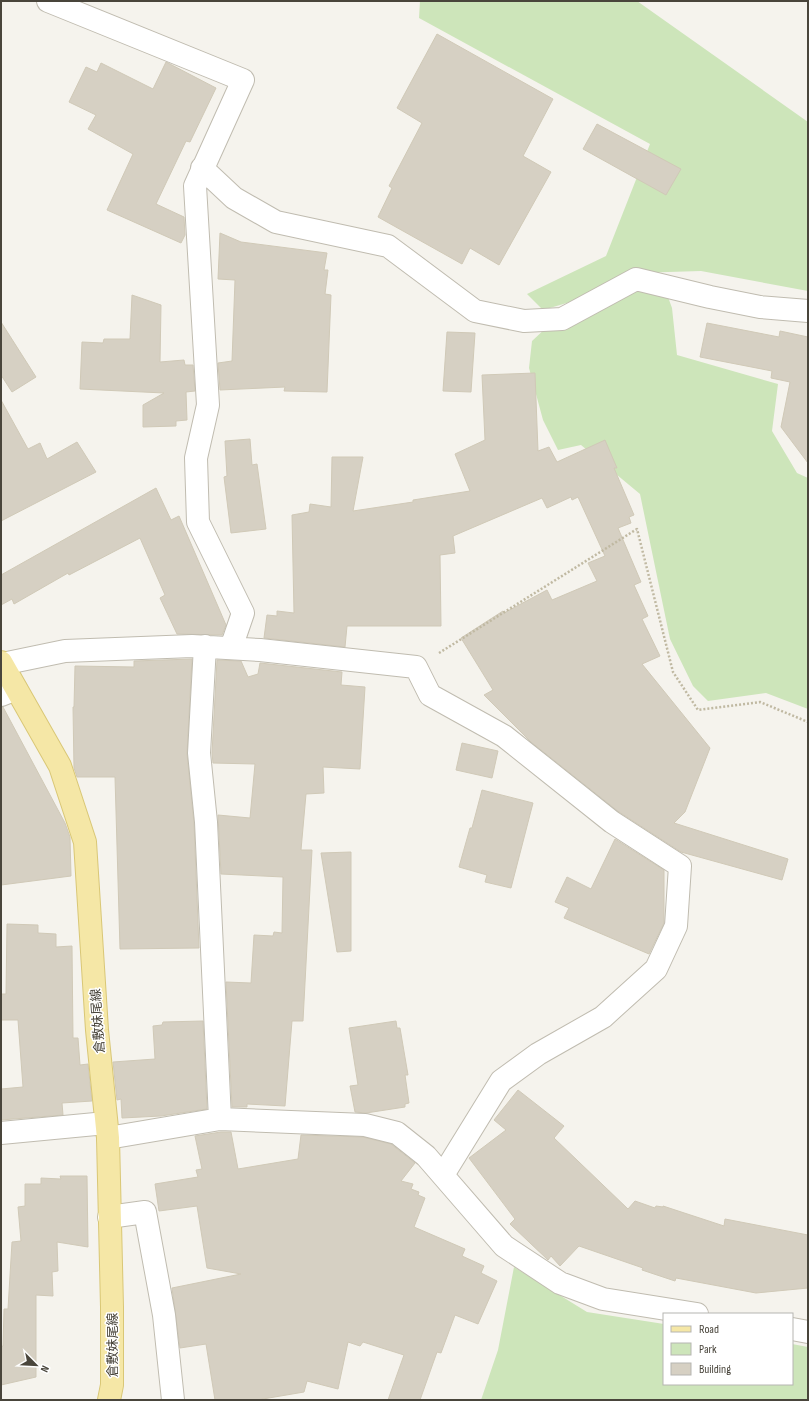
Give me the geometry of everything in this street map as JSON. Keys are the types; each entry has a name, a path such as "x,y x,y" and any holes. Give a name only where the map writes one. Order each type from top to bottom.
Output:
{"main road":[{"name":"倉敷妹尾線","path":"2,663 9,692 60,766 85,842 97,1030 107,1130 112,1307 112,1385 109,1400"}],"street":[{"path":"48,1 243,80 195,186 208,405 196,458 198,522 243,613 231,648"},
{"path":"202,168 234,198 276,222 388,246 476,311 524,321 562,319 636,279 710,297 760,307 808,311"},
{"path":"205,646 199,753 206,822 220,1119"},
{"path":"2,663 65,651 205,646 416,667 430,695 504,736 612,822 680,866 676,926 656,969 603,1017 538,1054 501,1081 442,1176"},
{"path":"1,1133 107,1130 220,1119 365,1125 397,1133 426,1156 504,1246 560,1283 603,1299 691,1313"},
{"path":"109,1217 145,1212 164,1315 173,1400"},
{"path":"793,1329 808,1332"}],"path":[{"path":"416,667 637,529 672,672 698,710 760,702 808,722"}],"green space":[{"path":"420,1 637,1 808,122 808,291 701,271 635,273 587,297 543,310 527,294 606,256 650,144 419,18"},
{"path":"642,288 668,297 672,308 677,355 778,384 772,431 797,473 808,478 808,709 766,693 708,701 693,686 670,639 640,494 581,445 558,450 543,420 529,368 532,341 547,327"},
{"path":"514,1267 587,1312 663,1324 663,1385 793,1385 793,1344 808,1347 808,1400 481,1400 498,1350"}],"building":[{"path":"437,34 553,99 523,156 551,172 499,265 470,248 462,264 378,217 392,188 389,186 422,123 397,108"},
{"path":"166,62 216,88 190,142 186,141 156,204 184,217 185,235 181,243 107,210 133,154 88,129 96,115 69,102 86,67 97,72 101,63 153,89"},
{"path":"597,124 681,169 666,195 583,149"},
{"path":"220,233 241,242 327,253 324,270 328,270 325,294 331,295 327,392 284,391 285,387 220,390 218,363 232,361 235,280 218,279"},
{"path":"132,295 161,305 160,362 184,360 185,365 193,365 195,391 186,392 187,420 176,421 176,426 143,427 143,405 164,393 80,389 82,342 103,343 104,339 130,339"},
{"path":"1,322 36,377 12,392 1,375"},
{"path":"707,323 779,337 780,331 808,337 808,463 781,427 790,382 771,378 772,371 700,357"},
{"path":"447,332 475,333 471,392 443,391"},
{"path":"535,373 538,451 549,447 557,462 605,440 617,468 614,468 634,515 629,517 631,523 618,528 641,582 634,585 648,616 642,619 660,656 642,664 710,748 685,812 674,823 788,859 782,880 681,852 619,812 531,742 484,695 493,690 461,638 503,611 504,613 547,590 552,600 597,581 588,563 605,556 578,497 572,500 571,497 547,508 542,498 453,536 455,553 440,555 441,626 347,626 345,647 264,638 267,615 277,616 277,611 294,613 292,515 309,512 310,504 331,507 332,457 363,457 353,511 413,502 413,500 470,491 455,454 485,440 482,375"},
{"path":"1,400 28,449 40,443 47,459 77,442 96,472 1,521"},
{"path":"250,439 252,465 257,464 266,529 231,533 224,477 227,476 225,441"},
{"path":"156,488 171,520 179,516 226,625 222,635 177,634 160,598 165,595 140,538 69,575 68,573 14,604 12,599 1,605 1,575"},
{"path":"192,659 187,754 194,823 199,948 120,949 115,777 77,777 74,768 73,707 75,666 134,667 134,661"},
{"path":"217,660 241,661 248,677 258,674 260,663 342,672 341,685 365,687 360,769 323,767 324,793 306,794 301,850 312,850 303,1021 292,1021 285,1106 247,1104 247,1107 232,1107 226,982 251,983 254,935 273,936 274,932 282,933 283,877 221,874 218,815 250,818 255,764 213,763 212,753"},
{"path":"1,707 3,707 65,823 70,837 71,876 1,885"},
{"path":"462,743 498,751 492,778 456,770"},
{"path":"482,790 533,803 511,888 485,882 487,875 459,867 470,828 472,828"},
{"path":"615,839 664,870 664,923 649,954 564,918 569,908 555,902 567,877 591,889"},
{"path":"351,852 351,951 337,952 321,853"},
{"path":"7,924 38,925 38,933 56,934 56,947 72,946 73,1038 78,1038 80,1065 88,1064 92,1101 62,1103 63,1115 1,1120 1,1089 23,1087 18,1020 1,1020 1,994 6,994"},
{"path":"203,1021 207,1109 161,1116 122,1118 121,1099 117,1100 113,1062 155,1059 153,1026 162,1025 163,1022"},
{"path":"396,1021 397,1028 400,1028 408,1075 405,1075 409,1103 405,1104 405,1107 366,1113 355,1112 350,1086 358,1085 349,1028"},
{"path":"518,1090 564,1126 554,1138 628,1209 635,1201 655,1208 656,1206 663,1206 724,1226 725,1219 808,1235 808,1288 756,1293 676,1278 675,1281 642,1270 643,1268 579,1246 560,1266 551,1256 548,1260 510,1224 515,1219 469,1158 506,1130 494,1120"},
{"path":"231,1132 238,1169 298,1159 301,1135 363,1137 391,1144 415,1163 401,1181 413,1184 411,1189 419,1192 418,1195 425,1198 414,1227 465,1249 462,1256 484,1266 481,1273 497,1281 478,1324 455,1315 441,1353 437,1352 420,1400 388,1400 404,1355 363,1342 360,1346 348,1342 338,1389 307,1381 304,1392 257,1400 215,1400 206,1344 180,1348 172,1288 241,1274 207,1268 197,1206 159,1211 155,1184 198,1177 196,1170 202,1169 195,1136"},
{"path":"60,1176 87,1176 88,1247 57,1242 58,1271 52,1272 53,1296 36,1295 36,1377 1,1385 1,1347 3,1346 4,1309 8,1309 12,1242 21,1241 18,1207 25,1206 25,1184 41,1184 41,1178 61,1179"}]}
